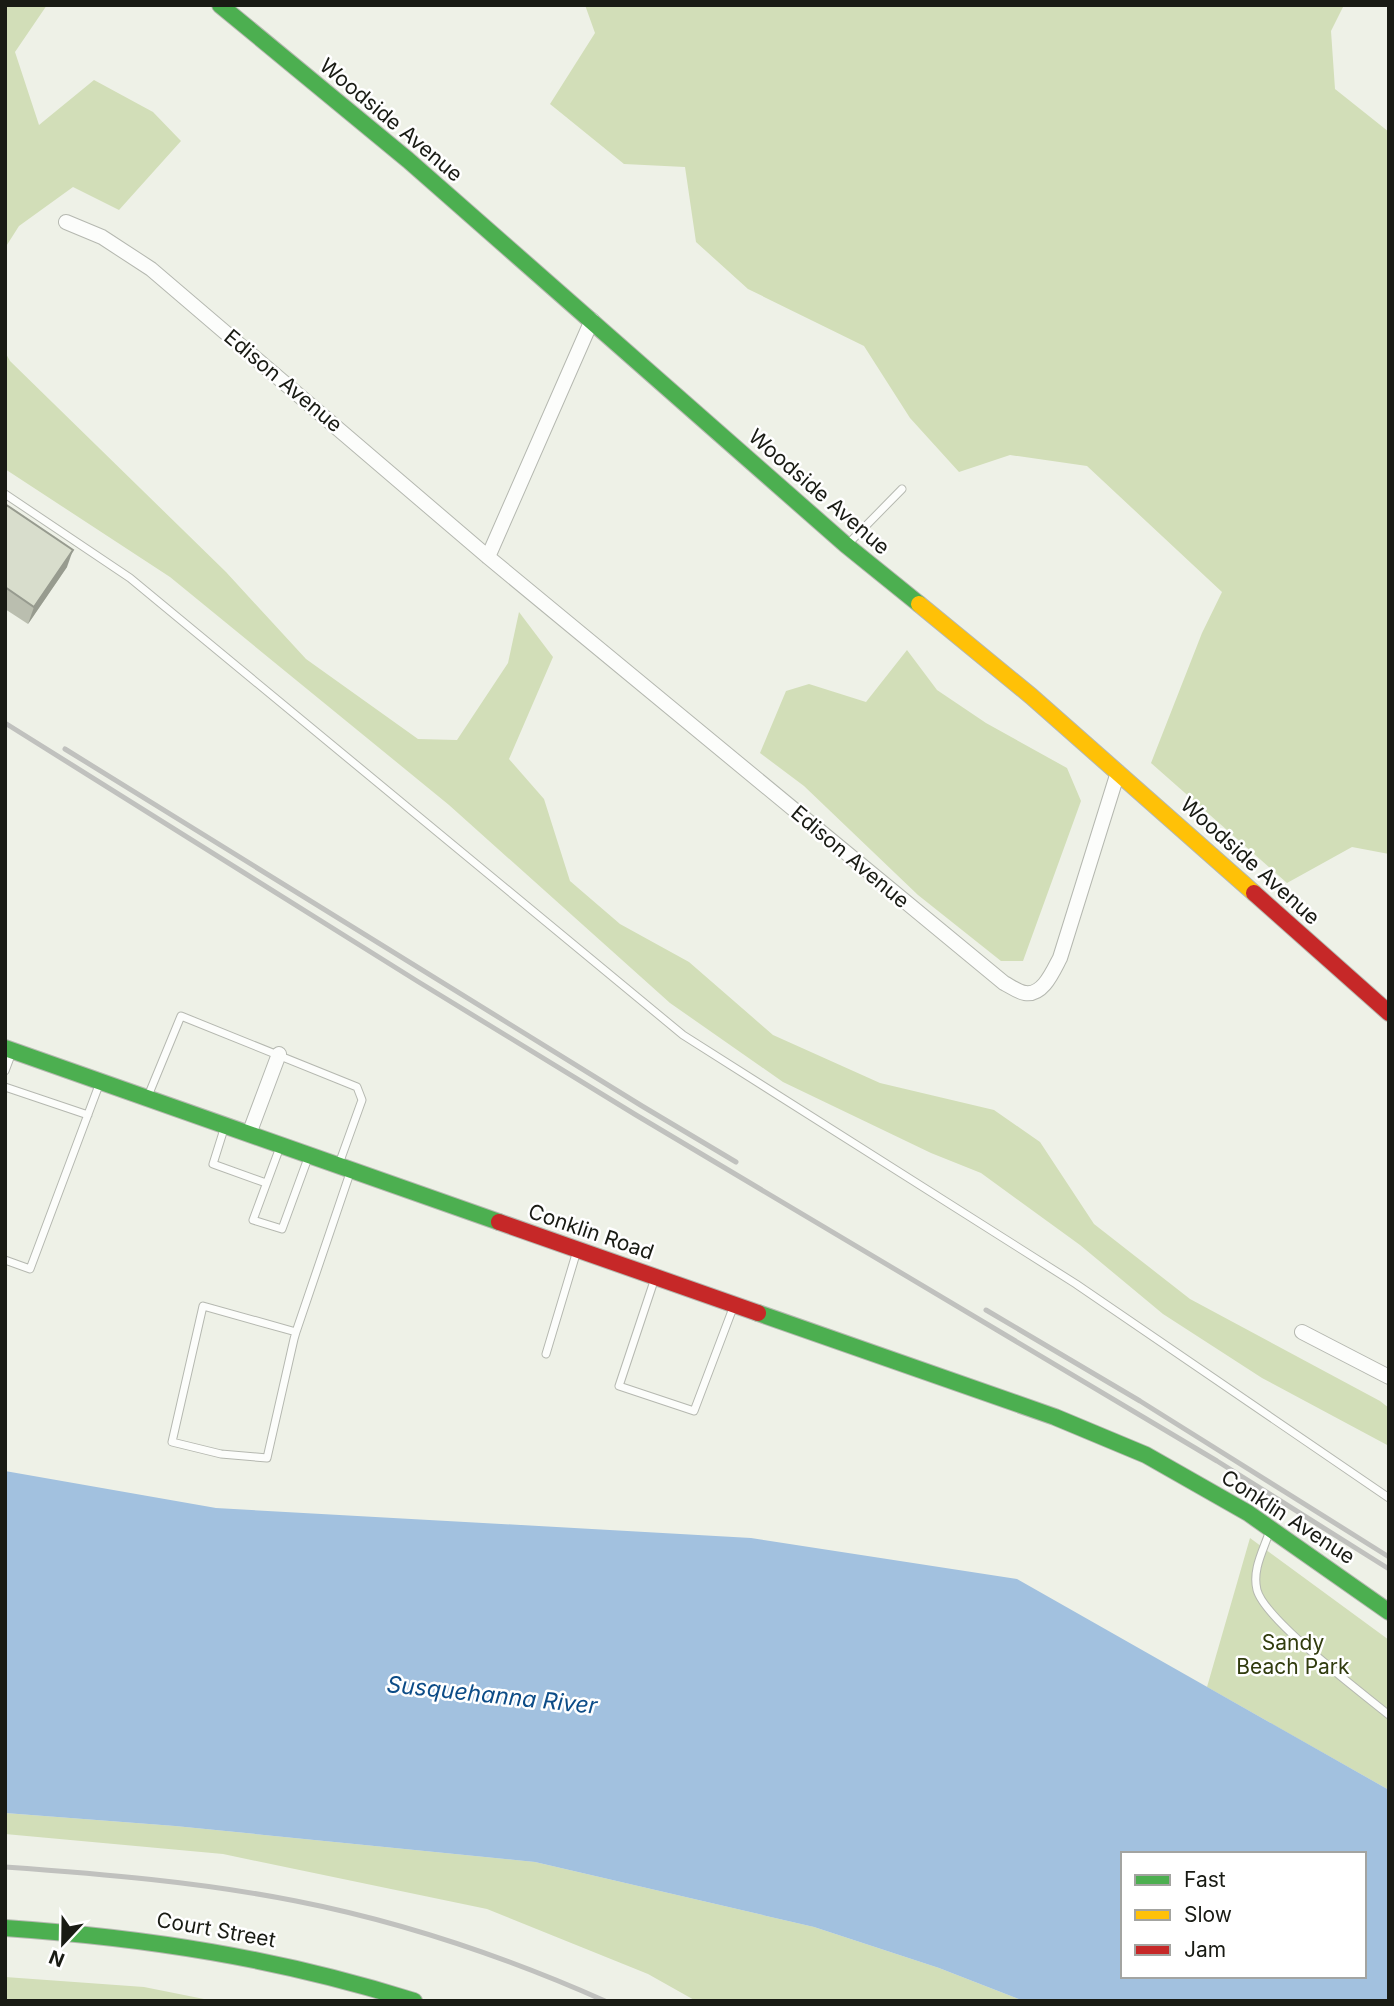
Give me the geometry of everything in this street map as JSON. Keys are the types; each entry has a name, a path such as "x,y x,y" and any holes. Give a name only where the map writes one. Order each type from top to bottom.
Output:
{"main road":[{"name":"Woodside Avenue","path":"220,5 408,160 846,545 1031,696 1389,1013"},
{"name":"Conklin Road","path":"9,1049 1055,1417 1161,1462"},
{"name":"Conklin Avenue","path":"1161,1462 1270,1529 1389,1612"},
{"name":"Court Street","path":"5,1928 76,1932 202,1947 324,1973 414,2001"}],"street":[{"name":"Edison Avenue","path":"66,222 102,237 151,269 488,557 1004,984 1025,993 1035,992 1047,982 1060,958 1118,772"},
{"path":"488,557 592,320"},
{"path":"249,1133 279,1054"},
{"path":"1302,1332 1389,1377"}],"lane":[{"path":"846,545 902,489"},
{"path":"5,494 130,578 683,1035 1076,1284 1389,1498"},
{"path":"148,1098 181,1016 358,1087 362,1100 296,1332 267,1458 221,1454 172,1442 203,1306 296,1332"},
{"path":"5,1071 9,1049"},
{"path":"5,1260 30,1269 101,1081"},
{"path":"5,1087 88,1115"},
{"path":"226,1125 213,1164 266,1183"},
{"path":"281,1144 253,1220 282,1229 309,1154"},
{"path":"546,1354 577,1249"},
{"path":"655,1276 619,1386 694,1411 734,1304"},
{"path":"1270,1529 1255,1574 1258,1592 1272,1614 1389,1715"}],"green space":[{"path":"5,5 47,5 15,52 39,125 94,80 153,112 181,141 119,210 73,187 19,226 5,248"},
{"path":"585,5 1344,5 1331,31 1335,89 1389,132 1389,854 1352,847 1287,883 1151,763 1202,633 1222,592 1087,466 1010,455 959,472 910,418 864,346 748,289 696,242 685,167 624,164 550,104 595,33"},
{"path":"5,352 10,361 226,572 306,659 418,739 457,740 508,663 519,612 553,657 509,759 544,799 570,881 620,924 689,962 773,1035 880,1083 994,1110 1040,1142 1094,1224 1190,1299 1389,1408 1389,1446 1262,1378 1163,1314 1080,1245 981,1173 931,1153 783,1082 670,1003 449,805 170,577 5,469"},
{"path":"907,650 937,690 986,723 1067,768 1081,801 1023,961 1001,961 918,895 804,786 760,753 786,691 809,684 866,702"},
{"name":"Sandy Beach Park","path":"1250,1538 1389,1640 1389,1790 1207,1687"},
{"path":"5,1813 175,1826 535,1862 814,1927 939,1968 1024,2001 696,2001 648,1974 487,1909 223,1854 5,1834"},
{"path":"5,1977 144,1987 214,2001 5,2001"}],"water":[{"name":"Susquehanna River","path":"5,1471 216,1508 751,1538 1017,1579 1389,1790 1389,2001 1024,2001 939,1968 814,1927 535,1862 175,1826 5,1813"}],"building":[{"path":"5,504 73,550 34,607 5,587"}],"railway":[{"path":"5,723 636,1115 1217,1461 1389,1569"},
{"path":"65,749 736,1162"},
{"path":"986,1310 1140,1401 1389,1557"},
{"path":"5,1867 188,1884 296,1901 376,1919 454,1942 605,2001"}],"traffic: fast":[{"path":"220,5 408,160 846,545 919,604"},
{"path":"5,1048 499,1222"},
{"path":"758,1313 1055,1417 1146,1455 1248,1513 1389,1612"},
{"path":"5,1928 110,1938 212,1952 312,1973 414,2001"}],"traffic: slow":[{"path":"919,604 1031,696 1254,893"}],"traffic: jam":[{"path":"1254,893 1389,1013"},
{"path":"499,1222 758,1313"}]}
